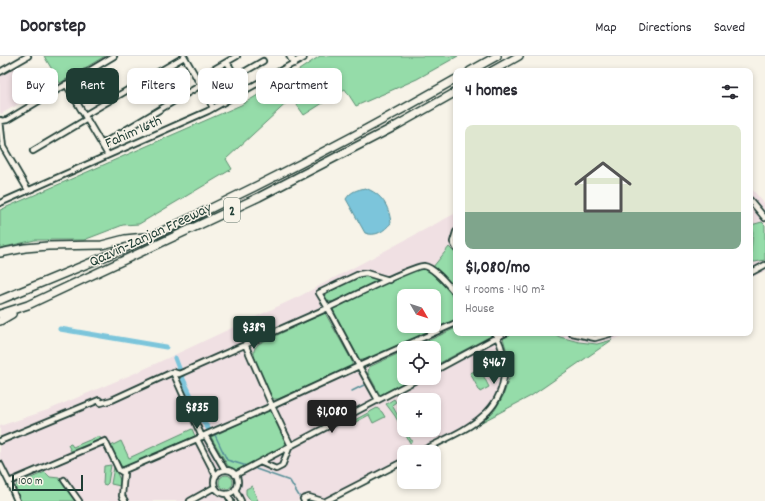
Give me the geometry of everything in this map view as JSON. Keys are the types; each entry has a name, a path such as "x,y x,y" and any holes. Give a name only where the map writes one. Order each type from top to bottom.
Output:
{"highway":[{"path":"475,68 497,56"},
{"path":"497,68 519,56"},
{"name":"Qazvin-Zanjan Freeway","path":"0,300 151,236 254,187 387,119 453,81"},
{"name":"Qazvin-Zanjan Freeway","path":"0,314 28,305 259,198 392,128 453,94"},
{"path":"0,254 25,248 102,245 125,239 151,236"},
{"path":"0,320 28,305"}],"main road":[{"path":"290,56 294,63 303,57"}],"street":[{"path":"0,72 28,56"},
{"path":"93,68 114,56"},
{"path":"33,152 184,56 197,80 237,56"},
{"path":"248,70 263,61"},
{"path":"227,62 231,68"},
{"name":"Fahim 16th","path":"0,203 212,108 294,63"},
{"path":"28,190 3,147 0,120 7,120 66,84"},
{"path":"102,144 198,87"},
{"path":"78,104 108,155"},
{"path":"210,104 212,108"},
{"path":"753,204 765,218"},
{"path":"753,271 765,265"},
{"path":"0,441 99,400 101,403 112,400 173,372 178,374 419,266 425,266 431,269 453,291"},
{"path":"378,400 319,293 359,274 366,273 389,280"},
{"path":"122,472 453,324"},
{"path":"441,367 494,336"},
{"path":"433,445 474,423 485,415 495,402 506,372 504,356 496,336"},
{"path":"586,336 595,338 602,336"},
{"path":"246,344 290,447 282,466 276,469 260,462"},
{"path":"173,372 202,437 216,476"},
{"path":"235,475 407,385"},
{"path":"202,437 225,470"},
{"path":"9,482 105,442 119,470 124,473 122,496 124,500"},
{"path":"0,464 17,501"},
{"path":"326,501 397,465"},
{"path":"227,494 235,489 238,482 235,475 231,471 225,470 216,476 214,481 215,487 220,492 227,494 231,501"},
{"path":"64,480 79,501"},
{"path":"190,501 215,487"},
{"path":"235,489 241,501"},
{"path":"304,501 303,499 309,496 322,501"}],"shaded area":[{"path":"12,70 12,104 19,104 1,114 0,112 0,76"},
{"path":"753,190 765,204 765,271 753,277"},
{"path":"453,215 453,336 623,336 612,340 531,396 438,445 397,445 397,467 333,501 13,501 0,468 0,426 48,410 140,371 300,296"}],"green space":[{"path":"44,56 105,56 85,68 66,68 66,79 60,83 58,80 58,68 51,68"},
{"path":"320,56 458,56 417,79 356,106 345,89 342,91 342,68 302,68"},
{"path":"256,96 256,104 286,104 226,159 232,169 139,224 123,225 84,240 35,240 0,248 0,210 243,104 248,104 248,101"},
{"path":"296,104 321,104 304,115"},
{"path":"762,222 765,225 765,260 755,262 753,262 753,224"},
{"path":"449,247 453,251 453,286 433,267"},
{"path":"420,268 428,270 453,294 453,322 441,328 441,289 397,289 397,333 428,333 410,341 397,341 397,347 366,360 361,360 357,357 333,309 336,306"},
{"path":"366,275 380,280 333,302 327,301 325,297 328,291"},
{"path":"325,313 352,361 352,365 349,368 278,399 274,399 271,397 257,367 254,355 255,348 262,342"},
{"path":"453,329 453,336 491,336 441,362 441,341 427,341"},
{"path":"507,336 558,336 579,342 597,344 612,340 531,396 480,423 495,410 503,396 509,379 510,363 503,338"},
{"path":"397,354 397,385 399,385 380,395 368,373 369,367"},
{"path":"480,369 489,387 480,392 470,373"},
{"path":"394,399 396,402 392,405 397,414 397,420 395,416 386,404"},
{"path":"377,408 385,417 373,423 369,415 352,424 351,422"},
{"path":"271,409 287,445 244,469 239,470 228,466 211,437"},
{"path":"192,429 195,436 125,467 121,466 111,446 121,441 129,458"},
{"path":"99,436 101,439 71,451 68,445 71,444 73,447"},
{"path":"407,437 409,437 413,441 410,443"},
{"path":"111,465 108,483 106,485 103,484 104,466"},
{"path":"114,467 121,482 120,486 111,484"},
{"path":"45,472 50,477 59,478 76,501 19,501 15,488 17,484"},
{"path":"226,475 231,477 233,482 231,487 226,489 221,487 219,482 221,477"},
{"path":"252,486 258,501 251,501 246,494 246,489"}],"water":[{"path":"365,188 376,194 384,201 390,217 391,223 383,231 376,234 365,233 346,199 357,190"}],"waterway":[{"path":"60,329 166,347"},
{"path":"175,358 180,371"},
{"path":"182,377 204,423 208,428"},
{"path":"352,391 364,385"},
{"path":"215,435 227,460 247,466"},
{"path":"256,469 290,481 299,496"}]}
